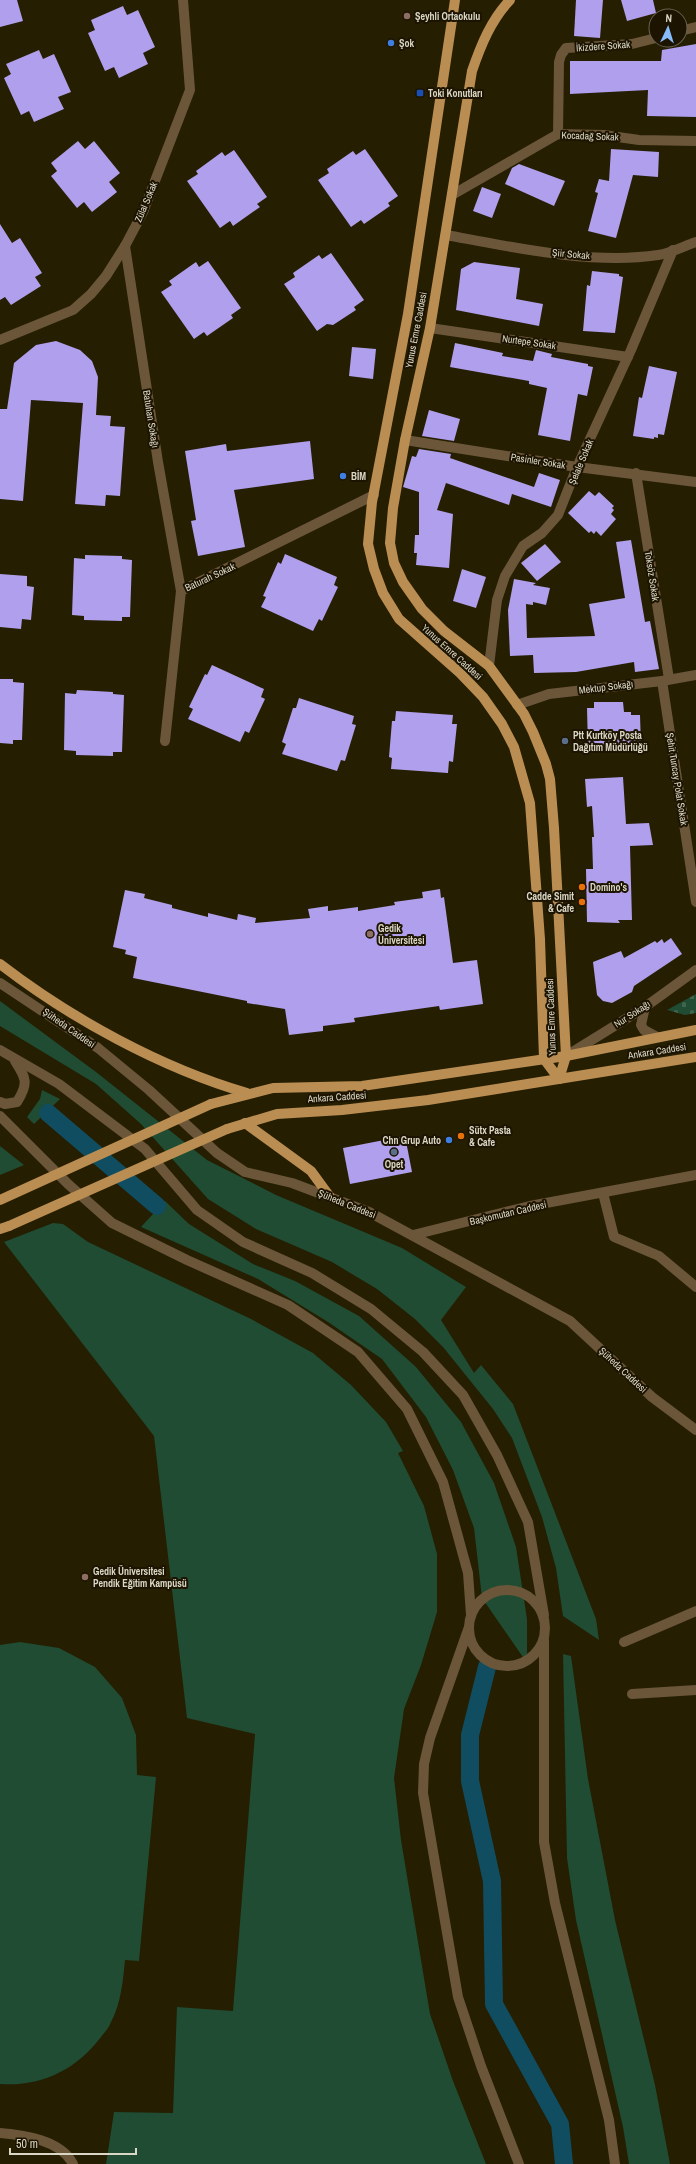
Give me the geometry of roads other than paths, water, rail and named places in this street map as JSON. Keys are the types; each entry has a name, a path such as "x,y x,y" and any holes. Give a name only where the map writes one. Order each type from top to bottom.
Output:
{"main road":[{"name":"Yunus Emre Caddesi","path":"455,0 408,314 374,496 368,544 374,569 383,593 398,619 460,673 483,697 502,724 514,747 530,803 540,939 544,1059 559,1079"},
{"name":"Yunus Emre Caddesi","path":"510,0 498,12 472,71 430,328 405,440 390,543 394,563 402,582 422,609 444,631 489,666 517,705 534,732 550,779 566,1056 559,1079"},
{"path":"0,964 58,1006 96,1028 215,1084 249,1094"},
{"name":"Ankara Caddesi","path":"0,1200 211,1104 249,1094 287,1087 362,1086 566,1056 696,1030"},
{"name":"Ankara Caddesi","path":"4,1228 226,1130 245,1123 289,1112 342,1110 428,1100 696,1057"},
{"path":"245,1123 311,1171 330,1197"}],"street":[{"name":"Zülal Sokak","path":"0,340 73,310 96,288 125,246 143,212 190,90 183,0"},
{"name":"İkizdere Sokak","path":"558,134 559,62 561,55 566,48 632,44 648,40"},
{"name":"Kocadağ Sokak","path":"452,195 558,134 604,135 639,140 696,141"},
{"name":"Şiir Sokak","path":"446,235 535,251 578,256 659,254 696,242"},
{"name":"Batuhan Sokağı","path":"125,246 158,462 181,591"},
{"name":"Şelale Sokak","path":"489,666 496,600 505,576 523,546 542,533 558,515 577,467 628,357 673,250"},
{"name":"Nurtepe Sokak","path":"430,328 628,357"},
{"name":"Pasinler Sokak","path":"405,440 577,467 696,482"},
{"name":"Toksöz Sokak","path":"636,474 665,680"},
{"name":"Baturah Sokak","path":"164,742 181,591 374,496"},
{"name":"Mektup Sokağı","path":"517,705 549,694 665,680 696,674"},
{"name":"Şehit Tuncay Polat Sokak","path":"665,680 696,902"},
{"name":"Nur Sokağı","path":"566,1056 645,1007 696,970"},
{"name":"Şüheda Caddesi","path":"0,983 98,1048 149,1090 217,1154 245,1172 292,1183 369,1212 570,1321 652,1397 696,1430"},
{"path":"645,1007 640,1019 641,1025 644,1030 657,1037"},
{"path":"0,1050 59,1084 145,1149 197,1210 243,1242 312,1272 371,1309 422,1352 463,1396 497,1455 528,1522 544,1615 546,1628 544,1640 544,1842 554,1903 609,2120 615,2164"},
{"path":"0,1102 5,1104 17,1102 24,1090 25,1076 15,1060"},
{"path":"0,1116 68,1184 112,1224 187,1260 288,1305 358,1352 407,1409 443,1482 468,1573 471,1615 469,1627 430,1738 424,1764 423,1793 458,1997 481,2066 519,2164"},
{"name":"Başkomutan Caddesi","path":"413,1235 530,1206 696,1175"},
{"path":"603,1193 614,1237 659,1256 696,1287"},
{"path":"471,1615 478,1603 488,1595 501,1590 514,1590 527,1595 537,1604 544,1615"},
{"path":"624,1642 696,1612"},
{"path":"469,1627 470,1639 475,1650 484,1659 495,1665 513,1666 530,1660 539,1651 544,1640"},
{"path":"632,1694 696,1690"},
{"path":"0,2133 18,2134 41,2140 56,2148 70,2159 72,2164"}],"waterway":[{"path":"48,1113 157,1206"},
{"path":"487,1667 470,1735 470,1781 492,1881 494,2004 560,2124 564,2164"}],"place":[{"name":"Şeyhli Ortaokulu","path":"407,16"},
{"name":"Şok","path":"391,43"},
{"name":"Toki Konutları","path":"420,93"},
{"name":"BİM","path":"343,476"},
{"name":"Ptt Kurtköy Posta Dağıtım Müdürlüğü","path":"565,741"},
{"name":"Domino's","path":"582,887"},
{"name":"Cadde Simit & Cafe","path":"582,902"},
{"name":"Gedik Üniversitesi","path":"370,934"},
{"name":"Sütx Pasta & Cafe","path":"461,1136"},
{"name":"Chn Grup Auto","path":"449,1140"},
{"name":"Opet","path":"394,1152"},
{"name":"Gedik Üniversitesi Pendik Eğitim Kampüsü","path":"85,1577"}]}
